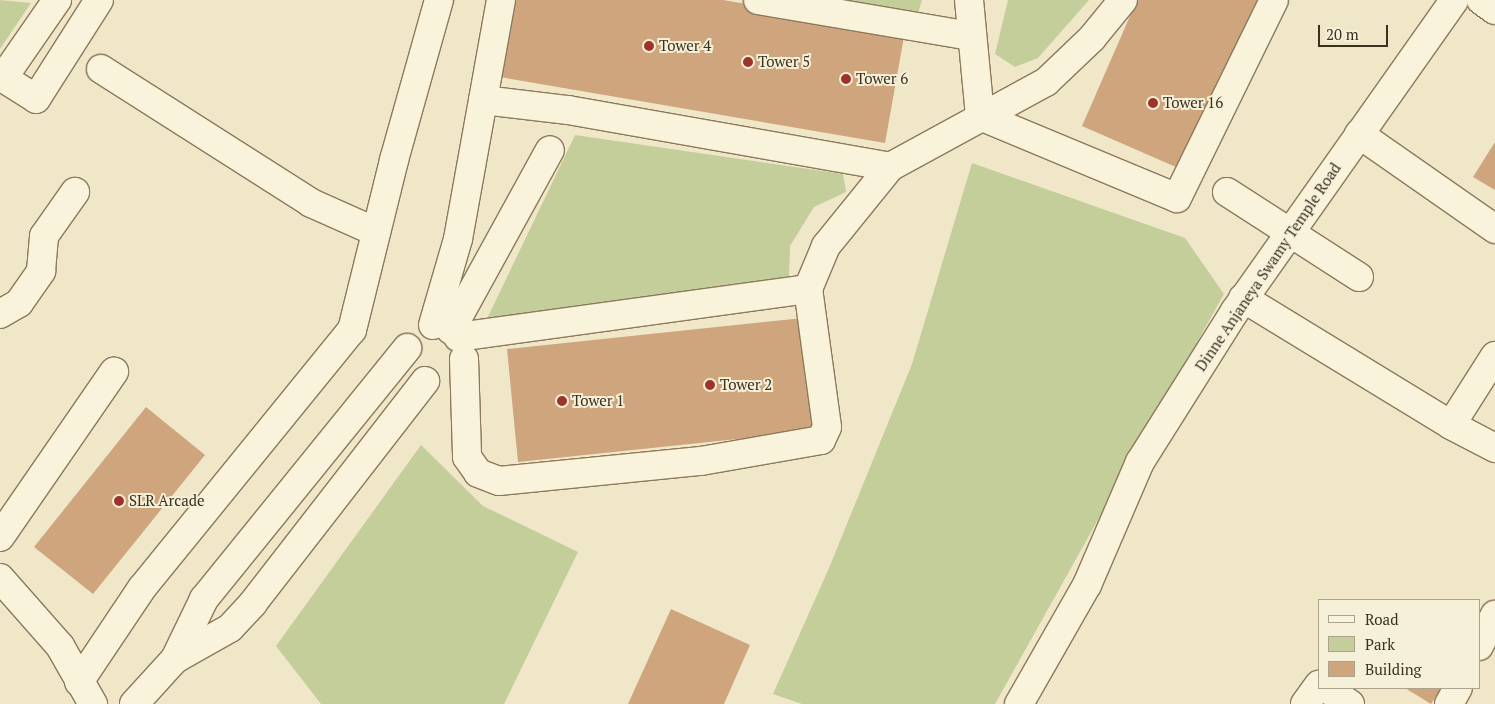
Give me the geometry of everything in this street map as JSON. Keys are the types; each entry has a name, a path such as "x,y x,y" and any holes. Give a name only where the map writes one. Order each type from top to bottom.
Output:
{"street":[{"path":"57,0 2,77 36,99 99,0"},
{"path":"86,693 142,588 352,330 376,232 439,0"},
{"path":"407,348 412,372 425,381 442,382 456,374 451,338 458,239 501,0"},
{"path":"758,0 970,36"},
{"path":"969,0 970,36 980,116"},
{"path":"550,150 451,338 468,456 478,473 499,481 700,461 821,440 827,427 808,289 826,246 890,167 980,116 1046,82 1092,38 1123,0"},
{"path":"980,116 1177,198 1274,0"},
{"name":"Dinne Anjaneya Swamy Temple Road","path":"1018,704 1086,585 1140,462 1243,298 1454,0"},
{"path":"1481,0 1495,10"},
{"path":"101,69 311,203 376,232"},
{"path":"483,100 568,110 890,167"},
{"path":"1359,134 1495,229"},
{"path":"0,314 19,303 41,271 44,236 75,192"},
{"path":"1227,192 1359,277"},
{"path":"134,704 175,659 204,599 407,348 416,333 451,338 808,289"},
{"path":"1243,298 1451,424 1495,448"},
{"path":"1451,424 1495,356"},
{"path":"0,536 114,372"},
{"path":"175,659 230,628 253,603 425,381"},
{"path":"0,578 60,646 86,693"},
{"path":"1480,644 1495,615"},
{"path":"1305,704 1318,686"},
{"path":"1328,689 1350,704"},
{"path":"1449,704 1457,689"}],"green space":[{"path":"0,0 31,3 0,49"},
{"path":"778,0 922,0 915,24"},
{"path":"1008,0 1089,0 1038,58 1015,67 995,54"},
{"path":"575,135 843,174 846,192 814,207 790,246 789,279 484,325"},
{"path":"972,163 1185,238 1224,294 995,704 802,704 773,694 829,568 912,364"},
{"path":"421,445 483,506 578,552 504,704 321,704 276,646"}],"building":[{"path":"507,0 723,0 905,31 885,143 494,76"},
{"name":"Tower 16","path":"1137,0 1259,0 1185,171 1082,126"},
{"path":"1495,142 1495,190 1473,177"},
{"name":"Tower 2","path":"803,318 814,431 518,462 507,349"},
{"name":"SLR Arcade","path":"146,407 205,455 93,594 34,547"},
{"path":"671,609 750,645 724,704 628,704"},
{"path":"1407,689 1440,689 1431,704"}],"place":[{"name":"Tower 4","path":"649,46"},
{"name":"Tower 5","path":"748,62"},
{"name":"Tower 6","path":"846,79"},
{"name":"Tower 16","path":"1153,103"},
{"name":"Tower 2","path":"710,385"},
{"name":"Tower 1","path":"562,401"},
{"name":"SLR Arcade","path":"119,501"}]}
